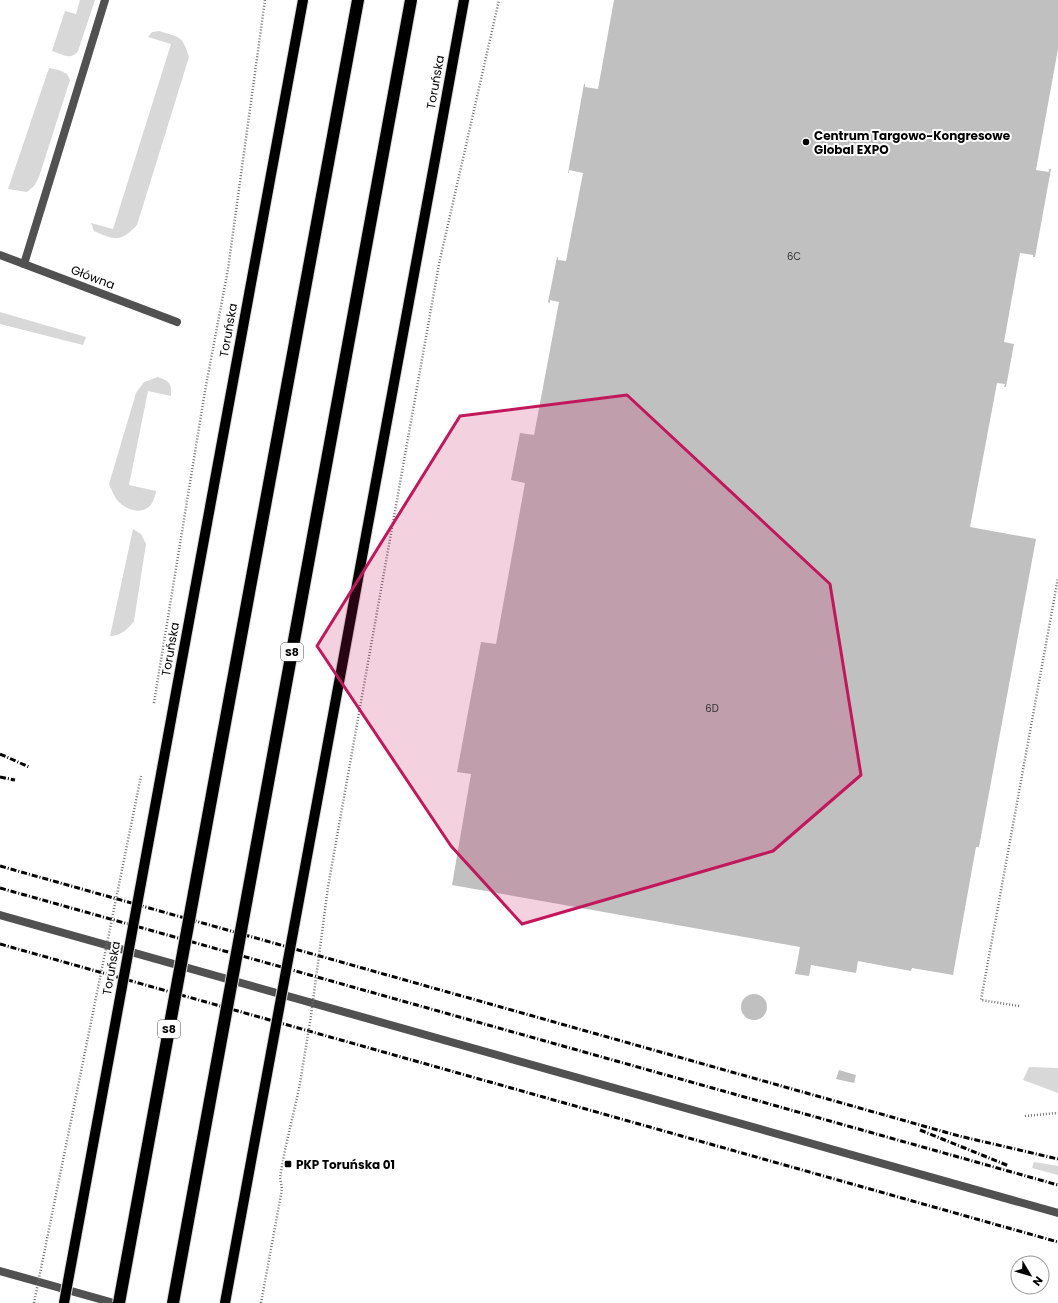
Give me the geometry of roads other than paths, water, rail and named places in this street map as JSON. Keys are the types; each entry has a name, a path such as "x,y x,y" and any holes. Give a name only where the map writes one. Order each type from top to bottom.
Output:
{"highway":[{"name":"S8","path":"119,1303 358,0"},
{"name":"S8","path":"173,1303 411,0"}],"main road":[{"name":"Toruńska","path":"64,1303 303,0"},
{"name":"Toruńska","path":"225,1303 464,0"}],"lane":[{"path":"24,264 104,0"},
{"name":"Główna","path":"0,255 177,322"},
{"path":"0,915 1058,1213"},
{"path":"0,1271 114,1303"}],"railway":[{"path":"0,754 29,767"},
{"path":"0,777 15,780"},
{"path":"0,866 959,1136 1058,1159"},
{"path":"0,888 1058,1185"},
{"path":"0,944 1058,1242"},
{"path":"920,1130 1009,1166"}],"place":[{"name":"Centrum Targowo-Kongresowe Global EXPO","path":"806,142"},
{"name":"PKP Toruńska 01","path":"288,1164"}]}
